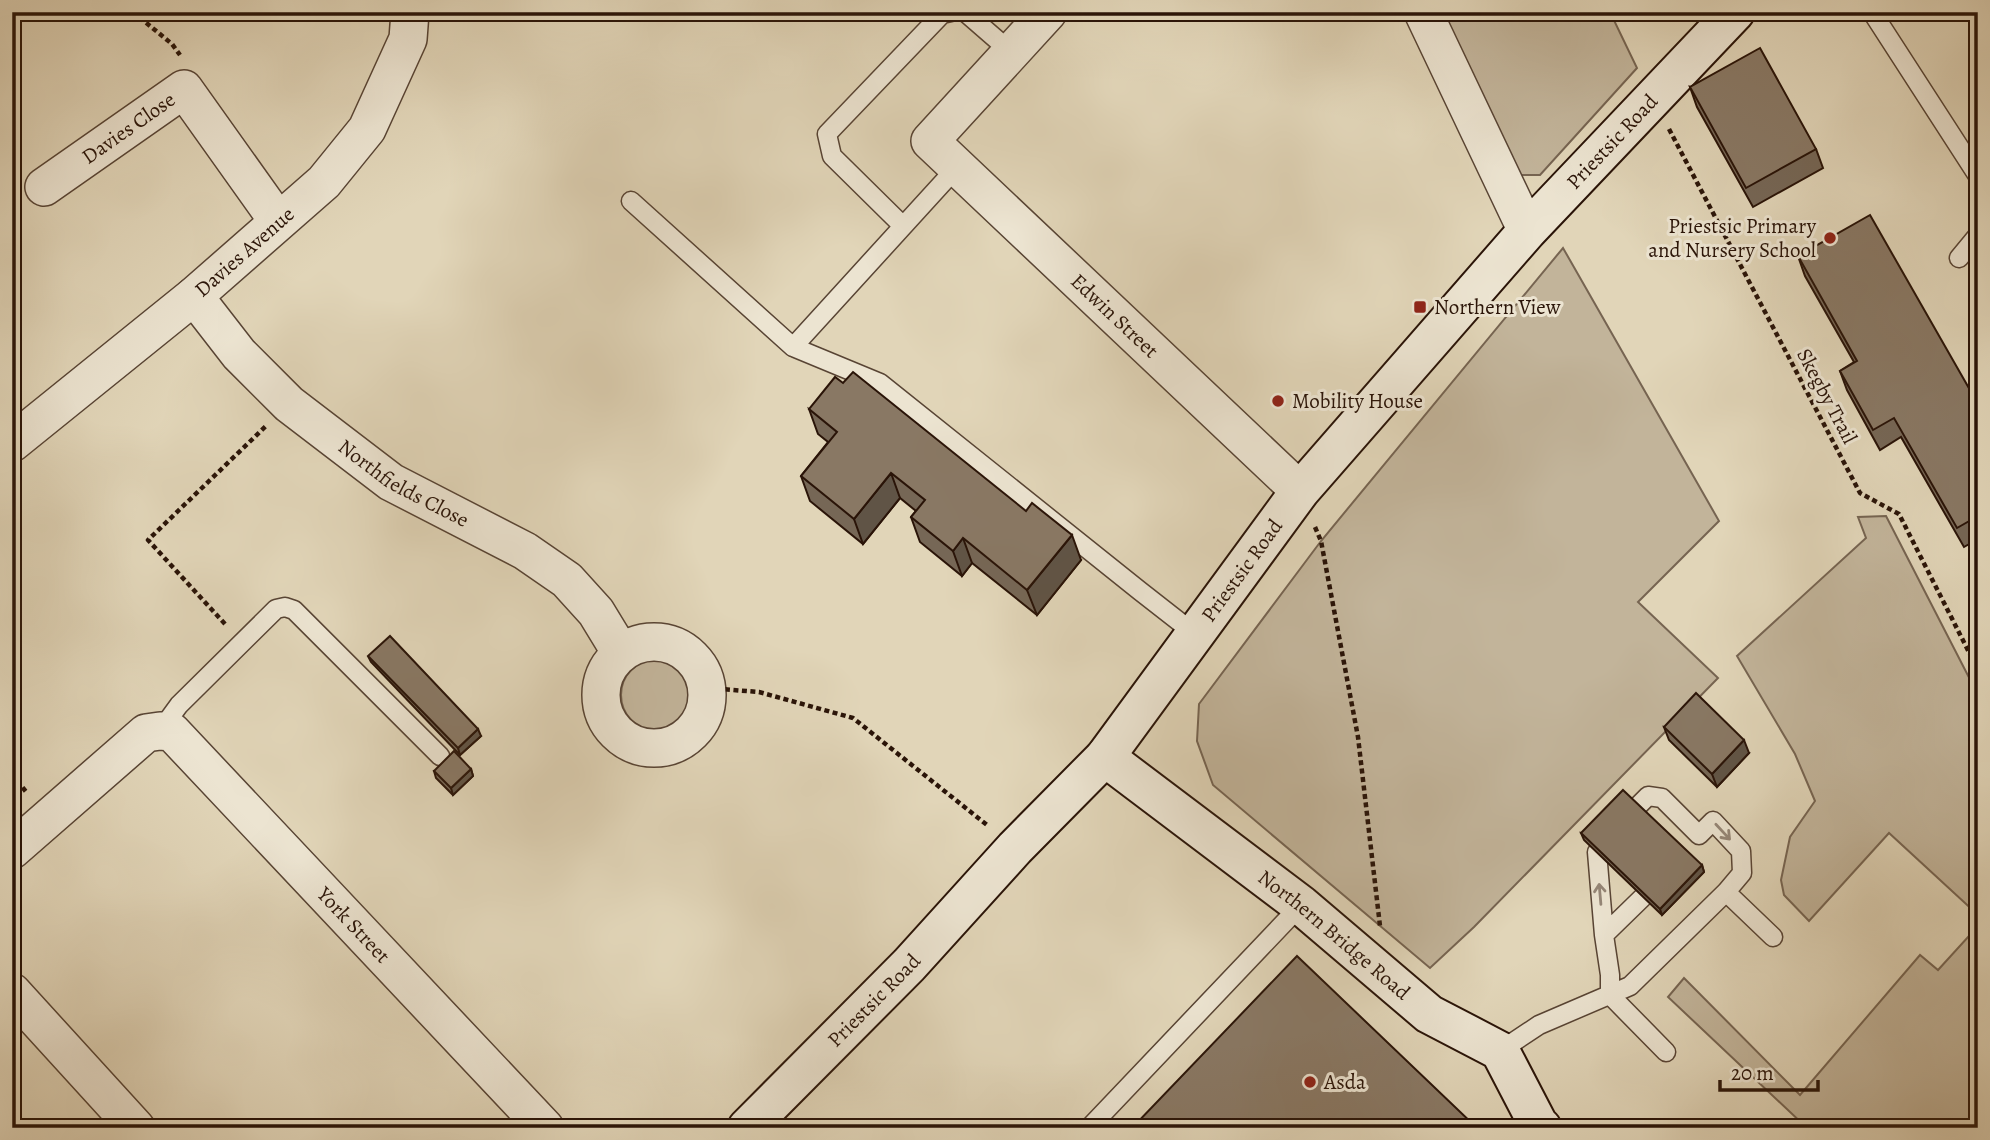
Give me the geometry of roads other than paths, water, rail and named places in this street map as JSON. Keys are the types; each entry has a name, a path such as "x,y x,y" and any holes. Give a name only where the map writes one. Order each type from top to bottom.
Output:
{"main road":[{"name":"Priestsic Road","path":"747,1128 909,965 1015,848 1105,757 1300,491 1527,231 1735,12"},
{"name":"Northern Bridge Road","path":"1105,757 1301,905 1429,1014 1500,1051"},
{"path":"1500,1051 1542,1128"}],"street":[{"name":"Davies Avenue","path":"12,443 194,296 324,182 367,129 408,38 410,12"},
{"path":"1012,52 1048,12"},
{"path":"1423,12 1527,231"},
{"name":"Edwin Street","path":"1012,52 930,141 1300,491"},
{"name":"Davies Close","path":"44,187 184,89 278,221"},
{"name":"Northfields Close","path":"194,296 239,354 289,404 391,482 525,551 566,580 596,612 621,653"},
{"path":"651,641 682,649 694,659 708,688 707,707 699,724 687,737 670,746 652,748 634,744 618,734 607,720 601,702 602,684 609,667 621,653 635,645 651,641"},
{"path":"12,850 146,733 160,731"},
{"name":"York Street","path":"160,731 172,732 545,1128"},
{"path":"12,992 136,1128"}],"lane":[{"path":"903,226 832,156 827,134 942,14 951,12"},
{"path":"965,12 1012,52"},
{"path":"1872,12 1978,176"},
{"path":"793,347 958,166"},
{"path":"631,201 793,347 880,383 1195,634"},
{"path":"1959,258 1978,235"},
{"path":"160,731 179,705 242,642 276,609 285,607 294,610 440,756"},
{"path":"1500,1051 1539,1025 1630,986 1742,873 1741,851 1713,821 1695,839 1662,798 1648,796 1636,808"},
{"path":"1597,852 1610,995 1666,1052"},
{"path":"1726,891 1773,937"},
{"path":"1604,935 1643,897"},
{"path":"1089,1128 1301,905"}],"place":[{"name":"Priestsic Primary and Nursery School","path":"1830,238"},
{"name":"Northern View","path":"1420,307"},
{"name":"Mobility House","path":"1278,401"},
{"name":"Asda","path":"1310,1082"}]}
